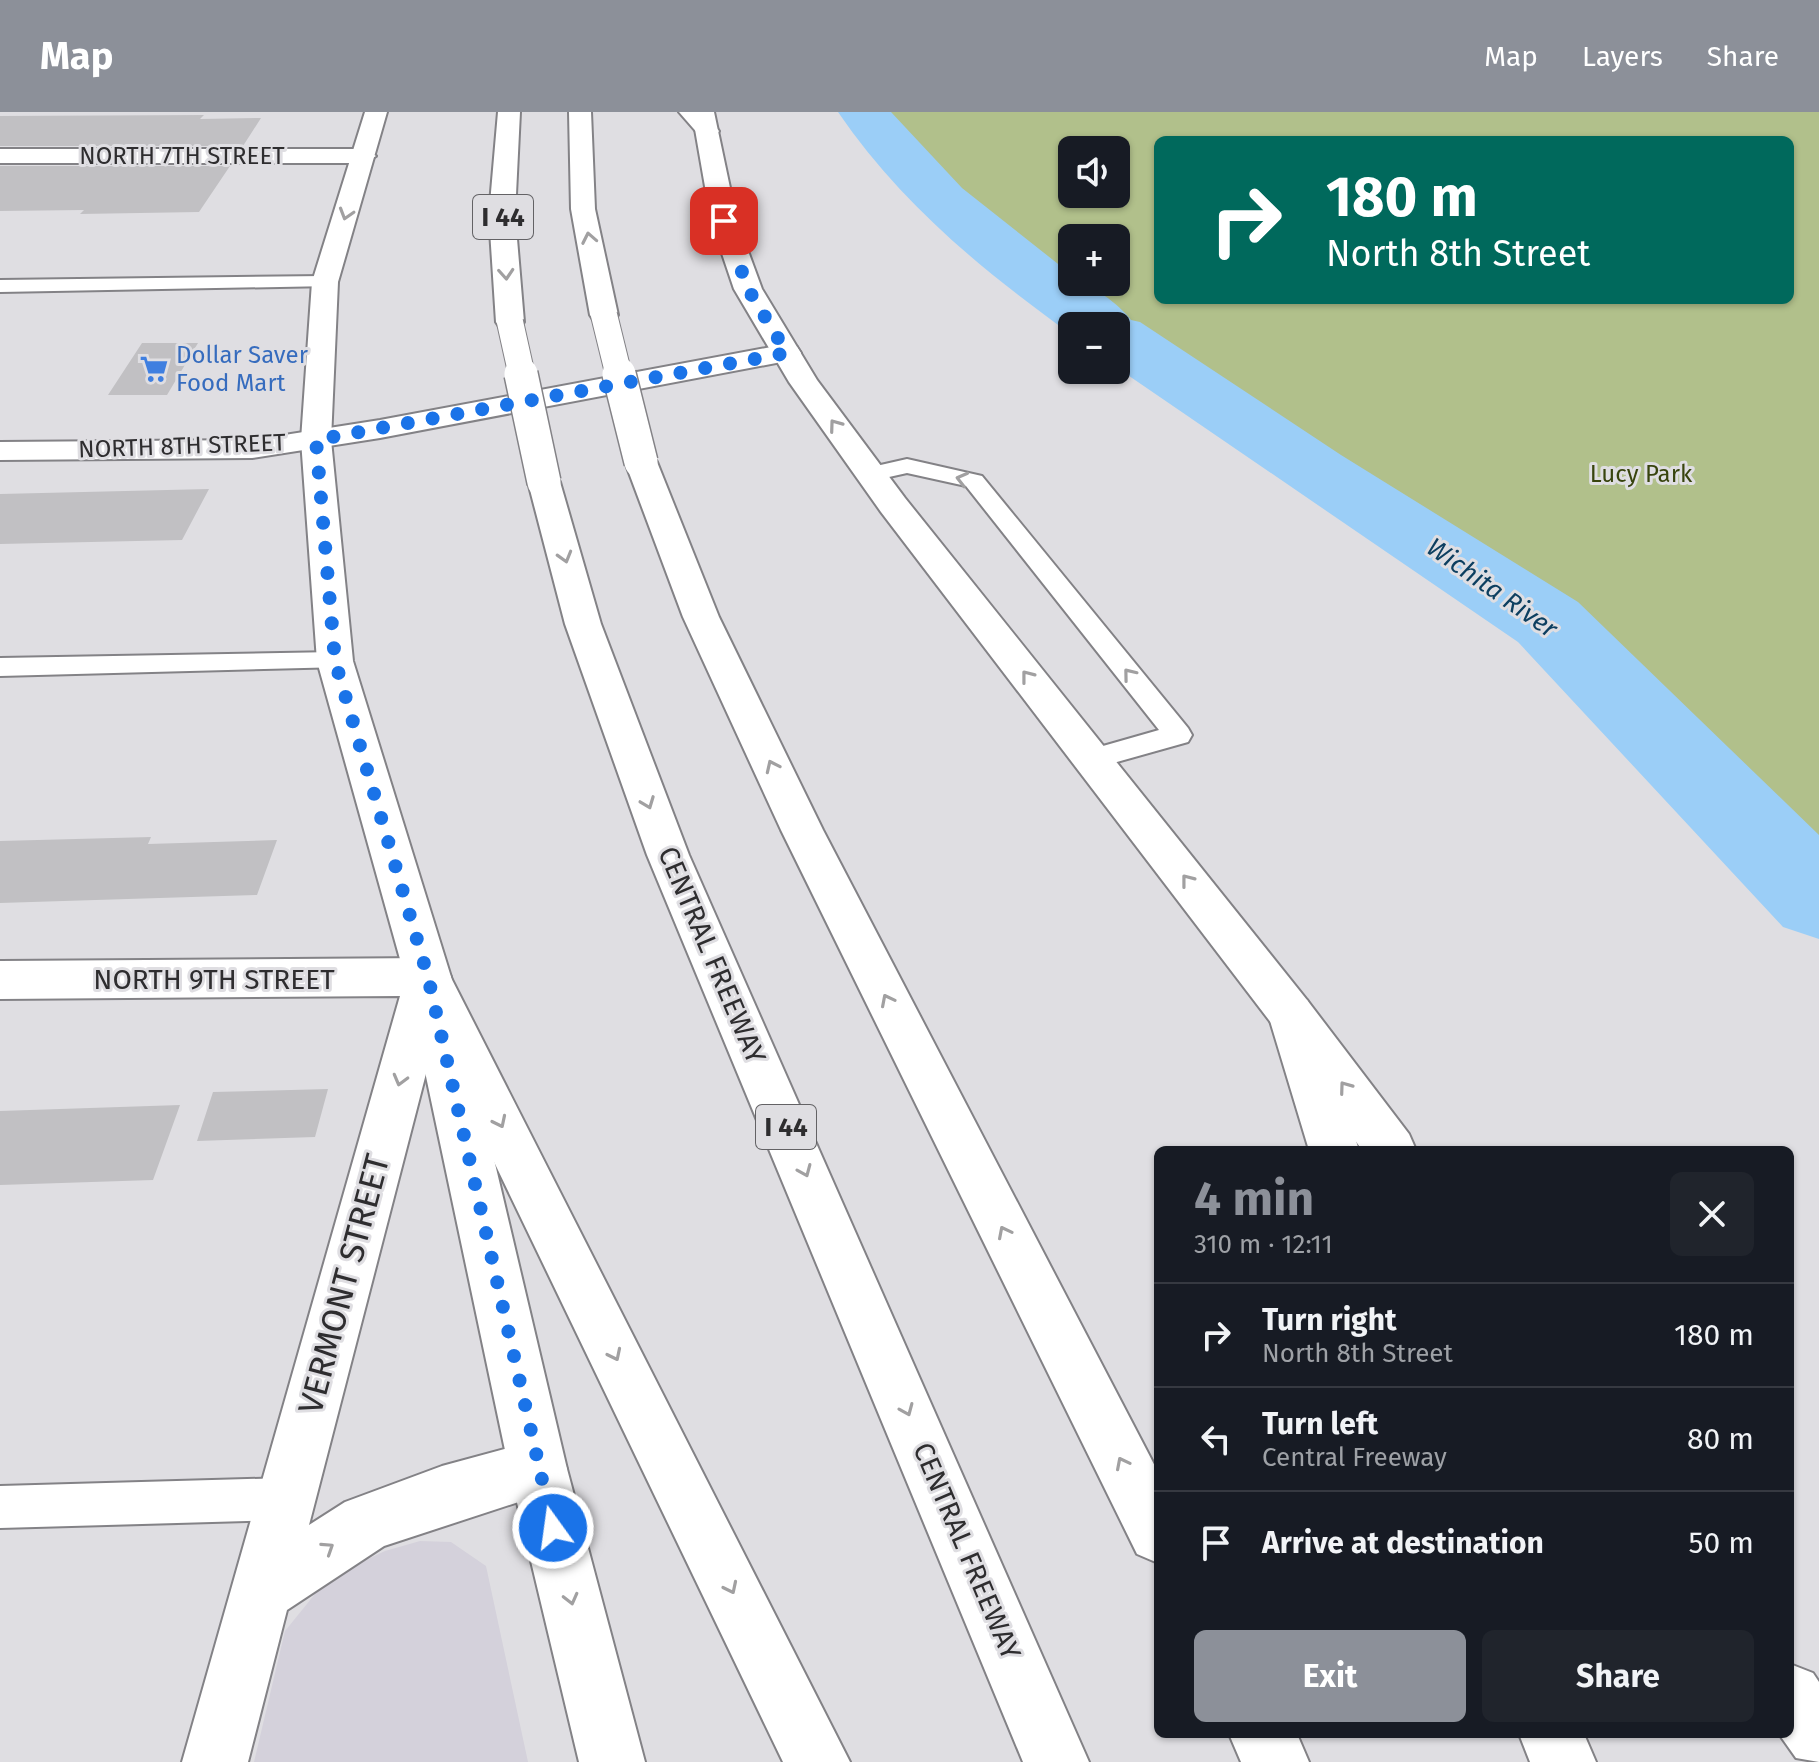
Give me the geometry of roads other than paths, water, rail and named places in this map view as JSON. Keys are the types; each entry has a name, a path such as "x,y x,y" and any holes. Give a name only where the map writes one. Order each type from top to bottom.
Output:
{"main road":[{"path":"376,112 325,282 316,440 335,661 428,977 538,1469 612,1762"},
{"name":"CENTRAL FREEWAY","path":"509,112 502,215 510,322 544,482 583,624 668,855 1056,1762"},
{"path":"580,112 583,209 604,315 641,462 701,617 802,830 1154,1525"},
{"path":"700,118 724,221 748,289 787,353 871,474 1291,1014 1388,1146"},
{"name":"NORTH 7TH STREET","path":"0,156 364,156"},
{"name":"NORTH 8TH STREET","path":"0,451 252,449 316,440 787,353"},
{"path":"428,977 817,1762"},
{"name":"NORTH 9TH STREET","path":"0,980 428,977"},
{"name":"VERMONT STREET","path":"215,1762 428,977"},
{"path":"1291,1014 1333,1146"},
{"path":"262,1591 366,1523 442,1495 538,1469"},
{"path":"1794,1701 1819,1735"},
{"path":"1263,1738 1276,1762"},
{"path":"1553,1738 1563,1762"}],"lane":[{"path":"0,286 325,282"},
{"path":"871,474 907,466 974,481 1178,735 1092,759"},
{"path":"0,667 335,661"},
{"path":"0,1507 286,1499"}],"waterway":[{"name":"Wichita River","path":"864,112 886,142 942,200 1006,255 1082,312"},
{"name":"Wichita River","path":"1130,346 1314,471 1548,622 1819,898"}],"place":[{"name":"Dollar Saver Food Mart","path":"154,369"}],"park label":[{"name":"Lucy Park","path":"1641,474"}]}
